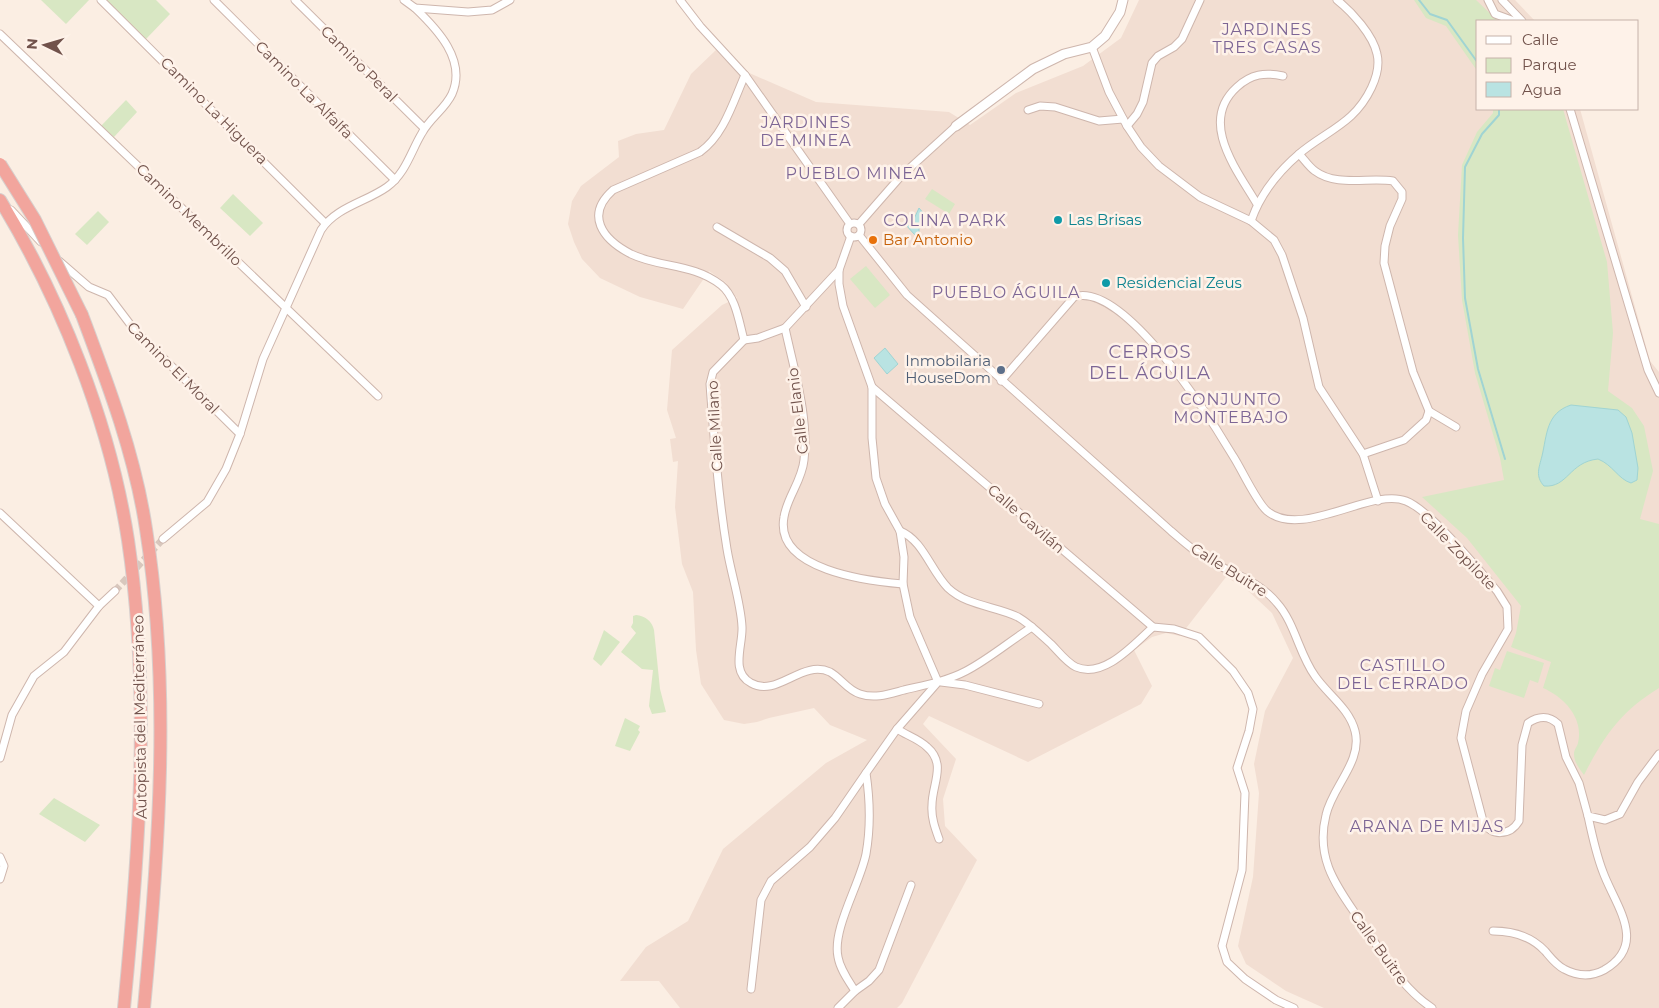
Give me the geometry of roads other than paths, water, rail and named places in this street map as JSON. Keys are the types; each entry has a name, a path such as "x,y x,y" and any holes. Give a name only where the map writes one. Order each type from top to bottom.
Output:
{"highway":[{"name":"Autopista del Mediterráneo","path":"0,164 35,220 82,315 105,375 129,451 146,528 155,601 159,672 159,778 155,883 144,1008"},
{"name":"Autopista del Mediterráneo","path":"0,200 37,266 62,321 93,400 113,469 128,539 136,617 140,690 135,880 124,1008"}],"street":[{"name":"Camino La Higuera","path":"101,0 325,223"},
{"name":"Camino La Alfalfa","path":"214,0 395,180"},
{"name":"Camino Peral","path":"295,0 424,128"},
{"path":"163,539 207,502 226,469 240,434 263,359 325,223 338,213 384,189 395,180 404,169 424,128 453,93 455,70 453,60 443,38 415,8 404,0"},
{"path":"415,8 446,12 492,10 510,0"},
{"path":"680,0 700,26 745,76 850,224"},
{"path":"850,224 859,224 902,176 956,126 1033,69 1064,54 1092,46 1105,36 1120,12 1123,0"},
{"path":"1028,110 1040,106 1055,107 1099,121 1125,122 1137,114 1143,102 1152,63 1158,56 1174,47 1182,39 1200,0"},
{"path":"1251,222 1257,204 1283,169 1299,154 1350,117 1359,108 1369,92 1377,70 1377,54 1370,38 1356,18 1337,0"},
{"path":"1488,0 1492,10 1512,20"},
{"path":"1492,10 1495,2 1502,1"},
{"path":"1499,15 1506,11 1502,1"},
{"path":"1502,1 1521,20"},
{"name":"Camino Membrillo","path":"0,34 378,396"},
{"path":"1092,46 1109,92 1141,147 1177,181 1200,197 1251,222 1274,240 1282,255 1303,318 1319,387 1363,454 1378,501"},
{"path":"1257,204 1230,157 1218,123 1226,100 1247,79 1270,73 1283,76"},
{"path":"745,76 720,130 710,145 700,152 613,190 602,200 598,210 598,219 603,230 610,239 631,254 694,270 723,286 731,297 744,340 767,335 785,328 838,270 851,236"},
{"path":"1570,110 1648,370 1659,393"},
{"path":"1299,154 1314,171 1323,176 1336,179 1393,181 1402,192 1402,199 1390,226 1385,246 1384,263 1413,372 1429,411 1456,427"},
{"name":"Camino El Moral","path":"0,200 71,273 89,287 108,295 133,328 240,434"},
{"path":"850,224 847,231 851,236"},
{"path":"851,236 860,235 862,228 859,224"},
{"path":"717,227 770,258 785,271 806,307"},
{"name":"Calle Buitre","path":"860,235 907,295 1185,543 1210,561 1252,581 1278,604 1309,666 1344,710 1355,731 1354,754 1330,802 1326,816 1324,849 1334,883 1394,973 1411,992 1432,1008"},
{"path":"838,270 843,306 872,387 872,438 876,478 885,504 900,531 904,557 904,584 910,617 938,682"},
{"name":"Calle Zopilote","path":"1002,381 1074,297 1082,294 1089,296 1116,308 1138,326 1174,369 1232,453 1266,510 1282,518 1297,518 1322,516 1378,501 1398,499 1415,506 1472,561 1497,591 1507,607 1508,629 1482,674 1472,696 1466,711 1461,738 1486,827 1496,833 1504,833 1515,828 1519,821 1521,814 1521,765 1525,730 1528,723 1541,717 1548,718 1558,724 1566,757 1579,783 1588,816"},
{"name":"Calle Elanio","path":"785,328 797,383 804,432 804,460 800,480 788,503 783,518 784,533 788,544 796,553 811,562 842,574 863,580 904,584"},
{"name":"Calle Milano","path":"744,340 713,372 710,384 720,504 731,576 742,622 739,667 743,677 750,683 760,686 778,684 804,671 822,670 830,672 852,691 878,697 938,682"},
{"name":"Calle Gavilán","path":"872,387 1153,627"},
{"path":"1363,454 1404,440 1426,420 1429,411"},
{"path":"0,513 100,606"},
{"path":"900,531 910,535 916,541 949,589 974,603 1019,618 1032,627 1074,666 1084,669 1105,666 1153,627 1188,633 1206,643 1233,671 1248,693 1253,709 1249,731 1237,768 1245,793 1242,870 1222,946 1227,962 1245,979 1276,1000 1294,1008"},
{"path":"0,758 12,715 34,676 64,652 100,606 115,591"},
{"path":"751,989 761,900 771,881 810,847 835,818 897,729 938,682 967,670 1032,627"},
{"path":"938,682 965,685 1039,704"},
{"path":"897,729 927,746 938,766 938,779 932,804 932,818 939,839"},
{"path":"1493,931 1507,931 1523,936 1538,944 1559,967 1579,975 1599,973 1618,959 1624,949 1627,927 1602,871 1588,816 1605,820 1620,814 1638,782 1659,754"},
{"path":"855,991 843,972 838,956 837,939 860,876 866,853 871,808 866,773"},
{"path":"0,857 4,866 0,879"},
{"path":"838,1008 879,970 911,884"}],"water":[{"path":"919,208 930,221 925,225 919,225 919,232 915,235 905,224 909,219 913,221"},
{"path":"885,348 898,364 887,374 874,358"},
{"path":"1571,405 1618,410 1626,417 1632,433 1638,468 1637,480 1631,483 1626,481 1598,459 1588,461 1574,469 1564,479 1552,486 1544,486 1539,479 1538,472 1549,426 1557,413"}],"waterway":[{"path":"1419,0 1430,14 1447,20 1476,60"},
{"path":"1499,110 1499,115 1482,134 1465,167 1463,238 1465,298 1478,369 1505,459"}],"tunnel":[{"path":"115,591 163,539"}],"place":[{"name":"Las Brisas","path":"1058,220"},
{"name":"Bar Antonio","path":"873,240"},
{"name":"Residencial Zeus","path":"1106,283"},
{"name":"Inmobilaria HouseDom","path":"1001,370"}],"district":[{"name":"JARDINES TRES CASAS","path":"1267,38"},
{"name":"JARDINES DE MINEA","path":"806,131"},
{"name":"PUEBLO MINEA","path":"856,173"},
{"name":"COLINA PARK","path":"945,220"},
{"name":"PUEBLO ÁGUILA","path":"1006,292"},
{"name":"CERROS DEL ÁGUILA","path":"1150,362"},
{"name":"CONJUNTO MONTEBAJO","path":"1231,408"},
{"name":"CASTILLO DEL CERRADO","path":"1403,674"},
{"name":"ARANA DE MIJAS","path":"1427,826"}]}
